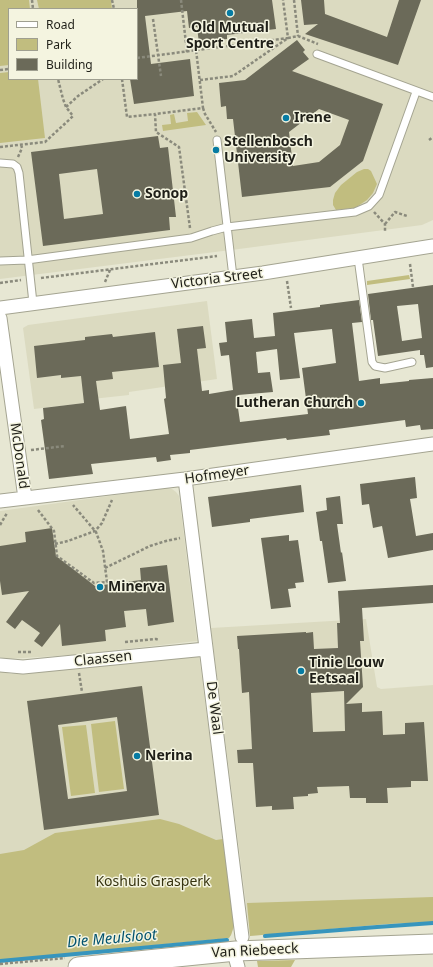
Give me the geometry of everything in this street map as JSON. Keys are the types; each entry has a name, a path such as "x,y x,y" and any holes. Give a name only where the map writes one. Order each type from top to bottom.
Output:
{"street":[{"name":"Victoria Street","path":"0,308 233,277 433,246"},
{"name":"McDonald","path":"0,318 25,498"},
{"name":"Hofmeyer","path":"0,501 185,479 433,444"},
{"name":"De Waal","path":"185,479 206,649 239,952"},
{"name":"Claassen","path":"0,665 22,667 206,649"},
{"name":"Van Riebeeck","path":"78,967 239,952 433,944"}],"lane":[{"path":"317,54 416,92 433,97"},
{"path":"0,261 27,260 191,238 212,231 228,228 355,212 369,206 379,195 416,92"},
{"path":"217,140 233,277"},
{"path":"0,163 13,164 17,167 19,173 27,260 33,303"},
{"path":"358,258 372,362 374,366 385,368 412,362"}],"path":[{"path":"181,0 187,52"},
{"path":"283,0 288,38"},
{"path":"294,0 298,36"},
{"path":"153,19 161,76"},
{"path":"138,58 298,36 321,45"},
{"path":"200,80 233,76 288,38"},
{"path":"196,50 203,108 205,114 216,131 217,140"},
{"path":"0,147 45,142 73,116 66,107 58,80"},
{"path":"66,107 78,96 101,80"},
{"path":"122,80 127,116 203,108"},
{"path":"155,114 156,132 179,147 190,233"},
{"path":"429,140 433,137"},
{"path":"385,224 396,212 406,216"},
{"path":"377,215 385,224 385,232"},
{"path":"41,278 217,256"},
{"path":"410,264 413,287"},
{"path":"104,284 110,269"},
{"path":"0,283 21,280"},
{"path":"287,281 291,308"},
{"path":"18,452 65,446"},
{"path":"55,544 95,531 102,523 113,498"},
{"path":"38,508 40,514 53,528 57,556 94,583 107,582 103,550 95,531 71,504"},
{"path":"0,525 8,512"},
{"path":"105,568 150,546 182,538"},
{"path":"79,670 82,692"}],"shaded area":[{"name":"Stellenbosch University","path":"0,0 433,0 433,220 422,225 0,279"},
{"path":"207,301 217,379 129,392 129,395 83,400 84,403 34,409 23,328 28,325"},
{"path":"167,488 172,489 179,496 197,641 72,655 7,659 0,657 0,511"},
{"path":"366,619 377,687 381,689 433,685 433,922 387,924 250,936 211,628"},
{"path":"199,655 234,926 231,935 229,938 0,960 0,671 11,674 33,673"}],"green space":[{"path":"0,0 29,0 30,8 8,8 8,65 0,66"},
{"path":"37,0 111,0 112,8 39,8"},
{"path":"8,72 8,80 38,80 45,138 0,143 0,73"},
{"path":"197,112 206,125 163,131 162,125 171,124 170,115 174,114 176,123 188,121 187,113"},
{"path":"364,169 371,171 377,184 373,193 367,200 355,208 336,210 333,205 335,193 341,185 357,172"},
{"path":"409,275 410,279 367,285 367,281"},
{"path":"115,721 124,789 99,792 91,724"},
{"path":"86,725 95,793 71,796 62,727"},
{"name":"Koshuis Grasperk","path":"160,819 179,824 216,840 223,839 234,926 229,938 0,960 0,854 24,850 55,833"},
{"path":"433,897 433,922 387,924 250,936 247,903"},
{"path":"295,960 291,967 258,967 257,961"}],"building":[{"path":"137,0 272,0 276,29 227,35 227,39 199,43 197,27 189,28 187,11 145,16 151,64 190,59 194,96 134,104 130,80 138,80"},
{"path":"301,0 324,0 325,14 387,37 399,0 421,0 398,65 305,34 318,24 304,25"},
{"name":"Irene","path":"297,40 305,50 303,52 309,59 292,71 383,104 363,161 330,187 242,197 233,119 227,119 226,106 221,107 219,83 245,80","holes":["319,109 349,120 340,145 319,162 293,166 289,132"]},
{"name":"Sonop","path":"158,136 160,148 168,147 176,217 169,217 170,230 43,246 31,152","holes":["97,169 103,214 64,219 59,174"]},
{"path":"433,285 433,367 426,368 424,355 420,355 420,350 378,356 368,294","holes":["418,304 422,338 402,341 397,306"]},
{"path":"359,300 362,322 352,323 359,381 380,378 380,384 433,378 433,429 421,430 420,425 406,427 405,420 329,430 330,435 287,440 286,438 190,450 190,453 170,455 171,460 157,462 156,457 91,464 93,474 49,479 41,420 44,419 43,408 84,403 81,376 61,378 61,375 37,378 34,346 85,340 85,337 112,334 113,337 155,332 159,367 112,372 113,379 96,381 100,410 126,406 130,439 169,434 164,399 166,398 163,365 181,363 177,329 203,326 206,348 197,349 202,391 209,390 209,394 233,390 229,355 221,356 219,343 227,342 225,322 252,319 254,338 275,336 273,313 320,307 320,305","holes":["332,329 336,363 302,368 308,414 240,422 237,401 239,401 238,395 273,392 270,372 258,373 256,352 277,349 280,380 300,378 294,333"]},
{"path":"415,477 417,498 410,499 416,536 433,533 433,550 388,558 382,526 373,528 369,504 362,505 360,484"},
{"path":"301,485 304,512 250,519 250,522 212,527 208,497"},
{"path":"340,496 343,524 337,524 346,581 328,583 316,512 327,510 326,498"},
{"name":"Minerva","path":"52,528 56,556 95,586 141,580 140,568 167,565 174,622 148,626 146,609 124,611 126,627 105,630 106,641 62,646 60,624 42,647 34,641 40,633 22,620 15,629 6,622 29,591 2,595 0,581 0,546 26,542 25,532"},
{"path":"289,535 289,541 298,540 304,582 295,583 296,588 288,589 291,607 271,609 261,538"},
{"path":"433,585 433,603 362,608 364,641 360,641 363,687 346,704 362,703 362,712 382,711 383,735 405,734 405,723 424,722 428,781 411,781 411,787 387,788 388,803 366,803 366,798 350,798 349,786 317,787 318,793 308,794 308,796 293,797 294,809 272,810 272,806 256,807 253,763 238,763 237,750 252,749 249,692 242,693 237,636 313,632 314,649 338,648 337,623 340,623 338,591","holes":["344,691 345,731 313,732 311,693"]},
{"name":"Nerina","path":"142,686 159,815 44,830 27,701","holes":["117,717 127,791 68,799 58,725"]}],"waterway":[{"name":"Die Meulsloot","path":"265,936 433,923"},
{"name":"Die Meulsloot","path":"0,961 227,940"}],"place":[{"name":"Old Mutual Sport Centre","path":"230,13"},
{"name":"Irene","path":"286,118"},
{"name":"Stellenbosch University","path":"216,150"},
{"name":"Sonop","path":"137,194"},
{"name":"Lutheran Church","path":"361,403"},
{"name":"Minerva","path":"100,587"},
{"name":"Tinie Louw Eetsaal","path":"301,671"},
{"name":"Nerina","path":"137,756"}]}
